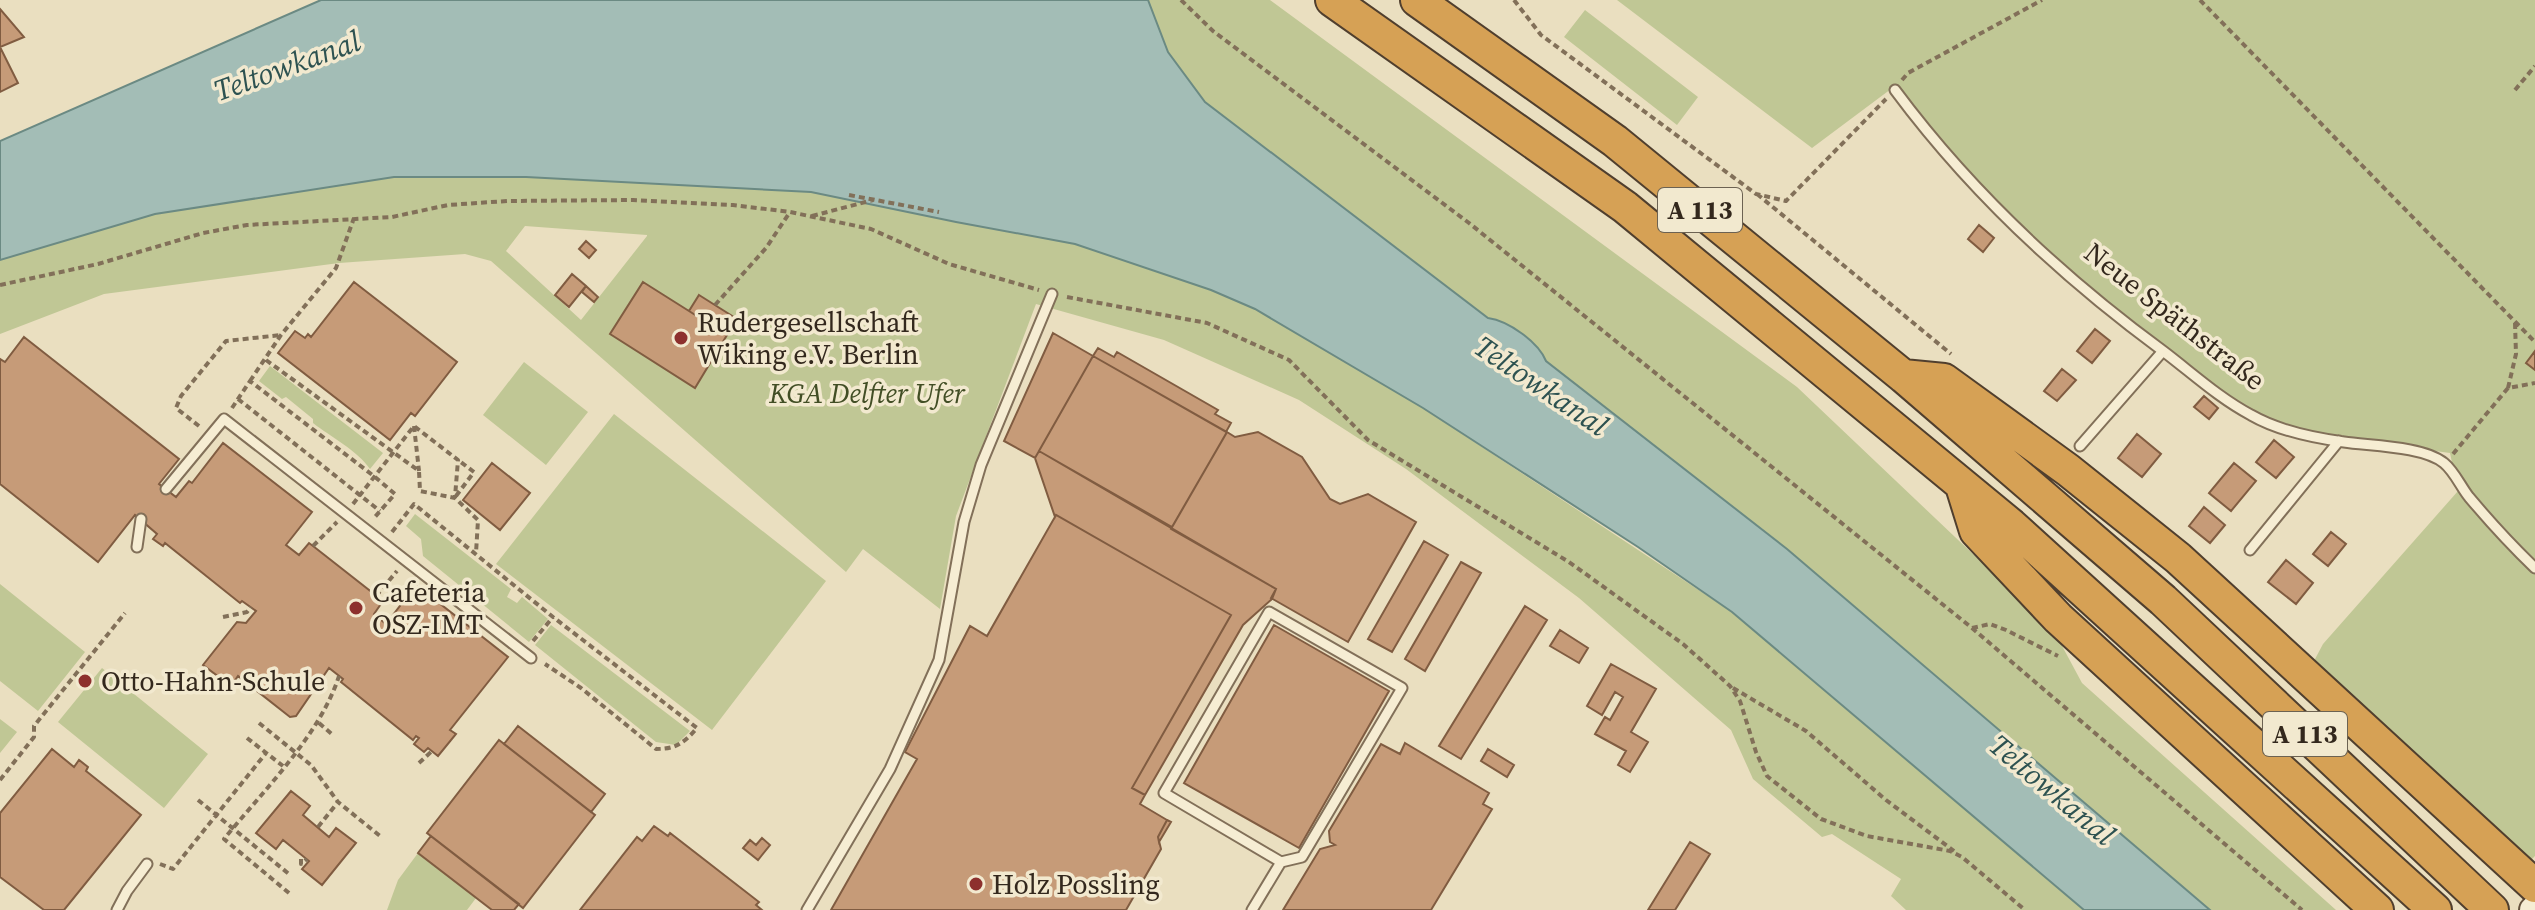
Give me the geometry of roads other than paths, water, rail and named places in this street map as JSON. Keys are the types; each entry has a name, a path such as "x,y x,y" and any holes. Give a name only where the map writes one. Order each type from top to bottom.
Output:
{"highway":[{"name":"A 113","path":"1332,0 1625,207 2011,525 2435,910"},
{"name":"A 113","path":"1417,0 1615,141 1903,376 2163,600 2492,910"},
{"path":"1903,376 1944,380 2068,470 2178,558 2535,886"},
{"path":"1962,486 1976,531 2058,618 2377,910"}],"lane":[{"name":"Neue Späthstraße","path":"1895,90 1943,152 2029,242 2136,332 2226,400 2254,417 2339,441 2428,455 2445,463 2502,536 2535,568"},
{"path":"807,910 890,769 939,660 964,522 981,465 1052,294"},
{"path":"2080,446 2163,351"},
{"path":"166,489 224,419 528,655"},
{"path":"2250,550 2339,441"},
{"path":"137,547 141,519"},
{"path":"1252,910 1281,862 1302,857 1402,688 1269,612 1164,793 1281,862"},
{"path":"117,910 150,861"}],"water":[{"name":"Teltowkanal","path":"321,0 1148,0 1168,52 1205,102 1488,318 1505,323 1522,334 1537,347 1546,361 1787,549 2210,910 2084,910 1732,612 1638,547 1423,408 1255,309 1211,290 1075,244 811,192 526,177 394,177 155,214 0,260 0,141"}],"place":[{"name":"Rudergesellschaft Wiking e.V. Berlin","path":"681,338"},
{"name":"Cafeteria OSZ-IMT","path":"356,608"},
{"name":"Otto-Hahn-Schule","path":"85,681"},
{"name":"Holz Possling","path":"976,884"}],"park label":[{"name":"KGA Delfter Ufer","path":"867,393"}]}
